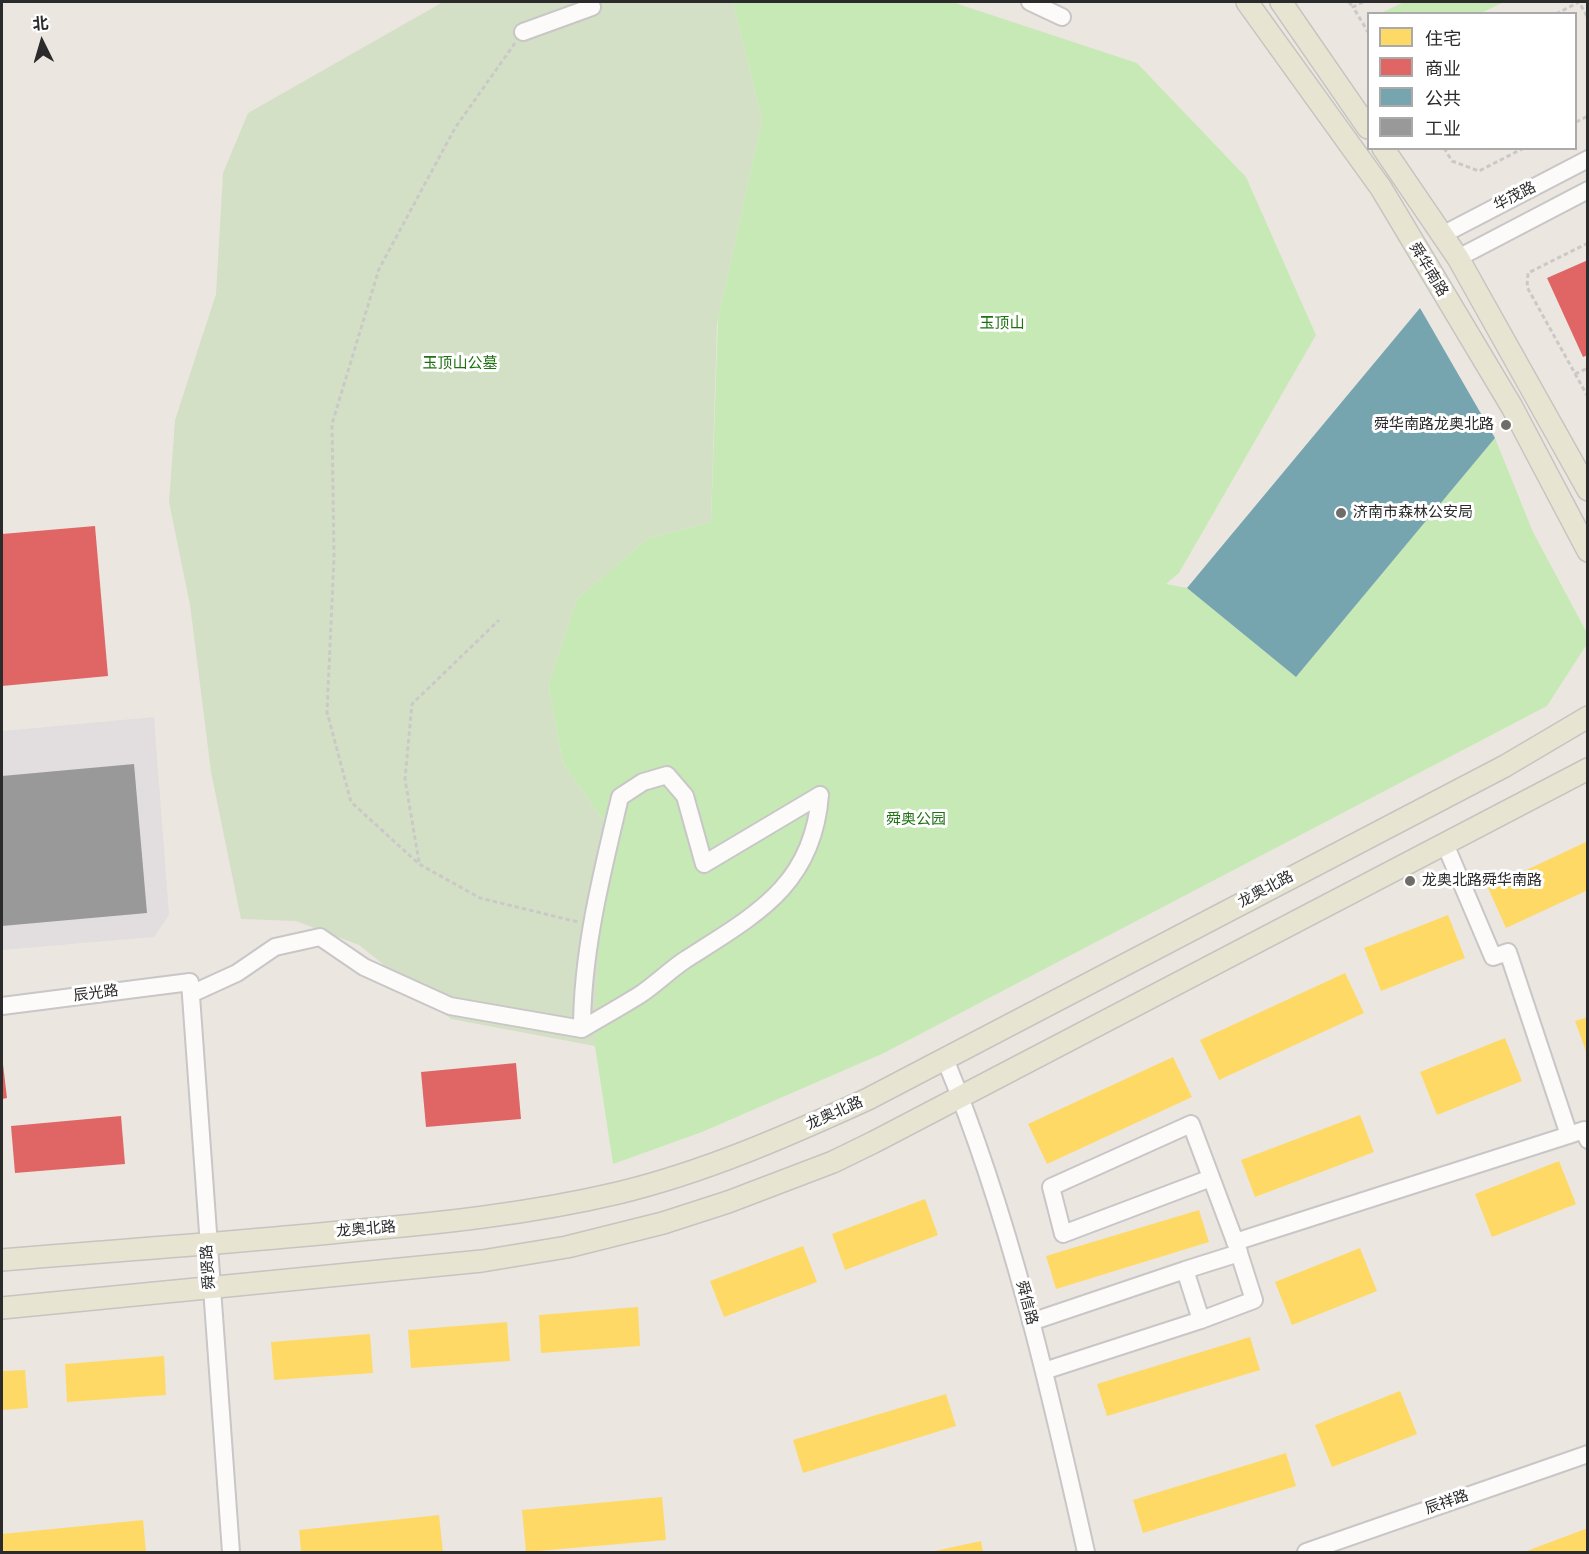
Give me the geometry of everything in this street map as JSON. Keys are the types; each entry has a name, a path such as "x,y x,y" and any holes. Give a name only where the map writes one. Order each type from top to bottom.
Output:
{"main road":[{"name":"舜华南路","path":"1247,2 1381,188 1512,407 1587,551"},
{"path":"1281,2 1367,127"},
{"name":"舜华南路","path":"1384,150 1458,258 1587,490"},
{"name":"龙奥北路","path":"2,1260 486,1218 620,1192 699,1169 754,1149 868,1099 1494,771 1587,717"},
{"path":"2,1308 210,1285 482,1261 616,1235 728,1202 833,1162 1587,769"}],"street":[{"path":"523,32 592,7 590,2"},
{"path":"1030,2 1062,17"},
{"name":"华茂路","path":"1442,235 1587,159"},
{"name":"华茂路","path":"1458,258 1587,190"},
{"path":"667,775 685,796 704,864 820,795 814,839 790,882 709,947 685,960 642,993 582,1029 582,984 620,797 643,782 667,775"},
{"path":"1445,844 1493,957 1508,952 1569,1135"},
{"name":"辰光路","path":"2,1006 190,988 237,974 275,947 320,937 364,967 450,1006 582,1029"},
{"name":"舜贤路","path":"190,988 231,1552"},
{"name":"舜信路","path":"945,1059 960,1096 1017,1269 1044,1371 1086,1552"},
{"path":"1044,1371 1201,1320 1254,1300 1237,1247 1191,1124 1051,1187 1063,1234 1211,1178"},
{"path":"1031,1322 1185,1270 1237,1247 1584,1130 1587,1140"},
{"path":"1185,1270 1201,1320"},
{"name":"辰祥路","path":"1306,1552 1587,1454"}],"path":[{"path":"1349,2 1367,30"},
{"path":"1353,7 1363,2"},
{"path":"1560,12 1579,2 1587,18"},
{"path":"523,32 455,128 379,269 332,424 334,558 327,712 351,802 419,864 480,898 593,926"},
{"path":"1445,150 1452,161 1479,171 1520,150"},
{"path":"1587,243 1528,273 1527,287 1587,397"},
{"path":"1575,374 1587,368"},
{"path":"419,864 405,779 412,704 499,620"}],"shaded area":[{"path":"154,717 169,915 154,937 2,950 2,731"}],"green space":[{"name":"玉顶山公墓","path":"443,2 733,2 762,120 717,324 711,522 648,538 577,599 548,686 563,763 604,822 595,1046 451,1019 359,945 296,921 241,919 211,772 190,605 169,502 175,420 216,294 223,173 248,113"},
{"path":"733,2 952,2 1137,63 1246,177 1316,335 1179,573 1166,584 1187,588 1296,677 1495,438 1533,532 1587,633 1587,644 1547,706 884,1053 702,1132 613,1164 595,1046 582,984 604,822 563,763 548,686 577,599 648,538 711,522 718,319 762,120"},
{"path":"1404,2 1504,2 1483,12 1383,12"}],"building: 住宅":[{"path":"1588,841 1588,890 1506,928 1488,888"},
{"path":"1448,915 1465,958 1381,991 1364,948"},
{"path":"1345,973 1364,1013 1219,1080 1200,1040"},
{"path":"1588,1017 1588,1054 1587,1054 1575,1021"},
{"path":"1505,1038 1522,1081 1437,1115 1420,1072"},
{"path":"1173,1057 1192,1097 1047,1164 1028,1124"},
{"path":"1360,1115 1374,1152 1255,1197 1241,1160"},
{"path":"1559,1161 1576,1204 1492,1237 1475,1194"},
{"path":"925,1199 938,1235 845,1270 832,1234"},
{"path":"1199,1210 1209,1242 1056,1289 1046,1256"},
{"path":"803,1246 817,1282 724,1317 710,1281"},
{"path":"1360,1248 1377,1291 1292,1325 1275,1282"},
{"path":"638,1307 640,1346 541,1353 539,1315"},
{"path":"507,1322 510,1361 411,1368 408,1330"},
{"path":"370,1334 373,1373 274,1380 271,1342"},
{"path":"1250,1337 1260,1370 1107,1416 1097,1384"},
{"path":"164,1356 166,1395 67,1402 65,1364"},
{"path":"25,1370 28,1408 2,1410 2,1371"},
{"path":"1400,1391 1417,1434 1332,1467 1315,1425"},
{"path":"946,1394 956,1426 803,1473 793,1440"},
{"path":"1286,1453 1296,1486 1143,1533 1133,1500"},
{"path":"662,1497 666,1540 526,1552 522,1510"},
{"path":"439,1515 443,1552 301,1552 299,1530"},
{"path":"143,1520 146,1552 2,1552 2,1534"},
{"path":"1588,1528 1588,1552 1524,1552"},
{"path":"981,1541 983,1552 930,1552"}],"building: 商业":[{"path":"1588,260 1588,355 1583,357 1547,278"},
{"path":"95,526 108,676 2,686 2,534"},
{"path":"2,1056 7,1098 2,1099"},
{"path":"516,1063 521,1119 426,1127 421,1072"},
{"path":"121,1116 125,1164 15,1173 11,1126"}],"building: 公共":[{"name":"济南市森林公安局","path":"1420,308 1495,438 1296,677 1187,588"}],"building: 工业":[{"path":"134,764 147,913 2,926 2,776"}],"place":[{"name":"舜华南路龙奥北路","path":"1506,425"},
{"name":"济南市森林公安局","path":"1341,513"},
{"name":"龙奥北路舜华南路","path":"1410,881"}],"park label":[{"name":"玉顶山","path":"1002,324"},
{"name":"舜奥公园","path":"916,820"}]}
